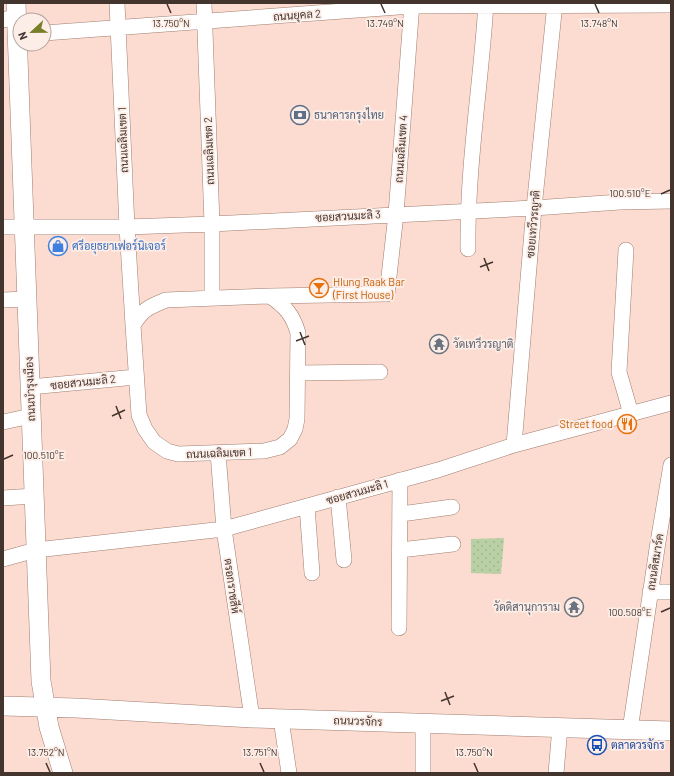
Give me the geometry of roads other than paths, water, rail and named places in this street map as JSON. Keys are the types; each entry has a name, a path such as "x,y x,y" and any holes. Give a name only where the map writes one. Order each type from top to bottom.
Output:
{"main road":[{"name":"ถนนบำรุงเมือง","path":"20,52 41,681 44,707 63,773"},
{"name":"ถนนวรจักร","path":"3,706 252,718 671,731"}],"street":[{"name":"ถนนเฉลิมเขต 1","path":"117,3 127,227 139,415 144,429 154,442 167,450 178,454 264,452 280,447 290,439 298,419 298,333 295,322 288,311 281,303 270,296"},
{"name":"ถนนเฉลิมเขต 2","path":"204,3 212,224 212,298"},
{"name":"ถนนยุคล 2","path":"52,33 205,22 307,9 486,4 671,5"},
{"path":"468,249 467,210 486,4"},
{"name":"ซอยเทวีวรญาติ","path":"514,445 534,208 554,4"},
{"name":"ถนนเฉลิมเขต 4","path":"270,296 388,294 396,214 412,5"},
{"name":"ซอยสวนมะลิ 3","path":"3,227 127,227 212,224 467,210 534,208 620,202 671,201"},
{"path":"626,250 619,372 631,414"},
{"path":"133,325 140,314 151,306 166,300 270,296"},
{"path":"3,300 27,299"},
{"path":"298,373 380,372"},
{"name":"ซอยสวนมะลิ 2","path":"30,388 136,377"},
{"name":"ซอยสวนมะลิ 1","path":"3,559 36,550 224,529 438,470 514,445 671,403"},
{"path":"3,422 31,416"},
{"name":"ตรอกราชสีห์","path":"218,453 224,529 252,718"},
{"name":"ถนนดิสมาร์ค","path":"630,730 650,592 671,465"},
{"path":"399,628 401,514 400,480"},
{"path":"3,498 34,496"},
{"path":"338,497 344,560"},
{"path":"308,506 312,573"},
{"path":"401,514 452,507"},
{"path":"400,550 452,544"},
{"path":"650,592 671,592"},
{"path":"280,719 289,773"},
{"path":"423,723 423,773"},
{"path":"556,773 560,727"}],"place":[{"name":"ธนาคารกรุงไทย","path":"300,115"},
{"name":"ศรีอยุธยาเฟอร์นิเจอร์","path":"58,246"},
{"name":"Hlung Raak Bar (First House)","path":"319,288"},
{"name":"วัดเทวีวรญาติ","path":"439,344"},
{"name":"Street food","path":"627,424"},
{"name":"วัดดิสานุการาม","path":"574,607"},
{"name":"ตลาดวรจักร","path":"597,745"}]}
